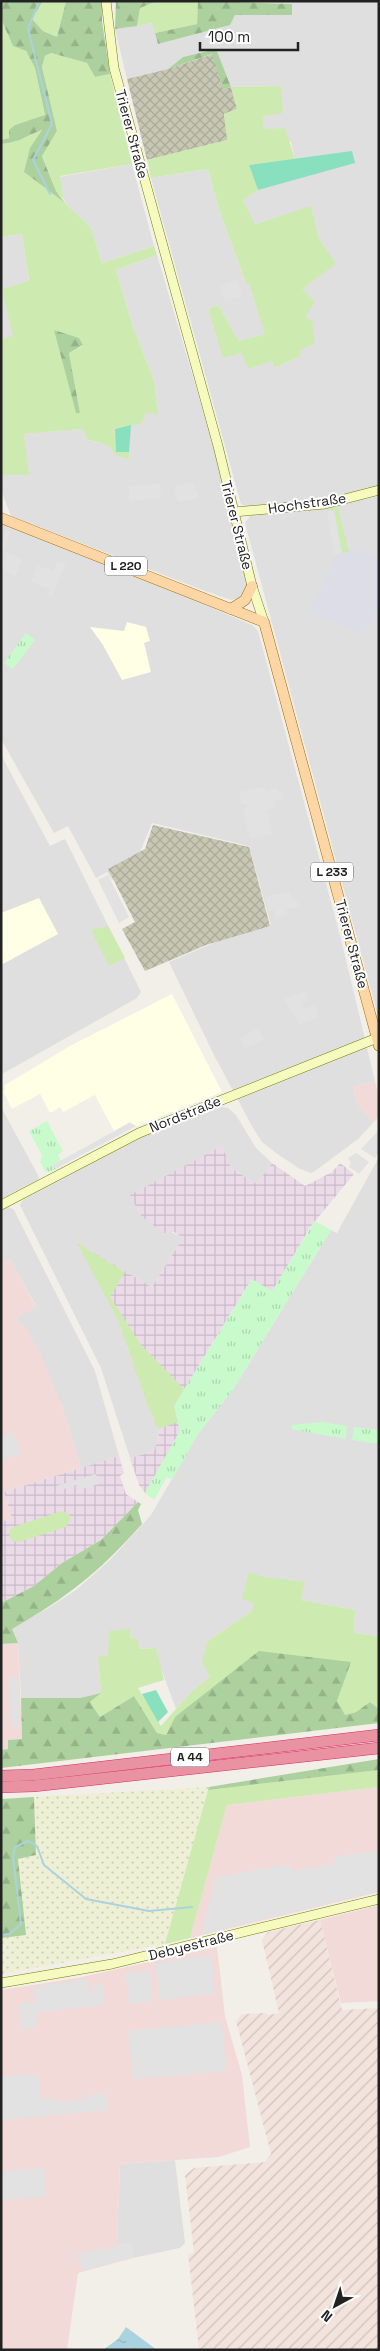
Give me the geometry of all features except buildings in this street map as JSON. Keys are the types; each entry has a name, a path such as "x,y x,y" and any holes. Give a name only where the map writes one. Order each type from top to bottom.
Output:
{"highway":[{"name":"A 44","path":"1,1776 43,1774 379,1735"},
{"name":"A 44","path":"1,1788 44,1785 379,1748"}],"main road":[{"name":"Trierer Straße","path":"106,1 114,68 234,512 252,586 264,622 378,1042"},
{"name":"Hochstraße","path":"234,512 325,504 379,490"},
{"name":"L 220","path":"1,518 264,622"},
{"path":"231,609 245,600 252,586"},
{"name":"Nordstraße","path":"1,1206 139,1133 378,1042"},
{"name":"Debyestraße","path":"1,1983 90,1969 379,1899"}],"shaded area":[{"path":"253,1 379,1 379,486 314,501 247,507 241,504 151,178 208,169 219,209 246,283 249,283 266,334 239,341 218,305 208,309 223,357 242,353 272,361 274,368 301,356 298,351 305,317 301,289 335,264 319,238 311,207 254,224 243,200 258,190 352,152 295,159 291,142 263,129 263,116 281,86 231,87 215,49 183,57 168,69 127,79 115,29 153,23 158,44 229,25 235,15 292,15 292,4"},
{"path":"213,54 223,89 231,87 237,109 224,114 228,140 147,160 127,79 168,69"},
{"path":"132,164 154,246 102,263 91,228 65,203 59,177"},
{"path":"22,234 29,282 13,337 1,339 1,237"},
{"path":"157,255 211,438 247,586 246,593 239,598 231,600 11,516 1,490 1,475 28,475 24,434 83,429 87,440 107,444 116,452 114,429 131,425 145,413 158,413 154,380 133,327 116,270"},
{"path":"237,280 242,296 225,301 220,285"},
{"path":"193,482 199,498 178,502 174,486"},
{"path":"160,484 161,498 129,501 129,486"},
{"path":"379,496 379,1020 245,523 251,515 316,509"},
{"path":"334,510 342,553 334,555 327,512"},
{"path":"1,523 126,571 252,625 258,631 341,939 375,1081 353,1087 357,1103 373,1123 358,1139 311,1173 300,1169 262,1142 215,1057 169,962 216,942 271,925 249,846 152,823 133,869 112,880 107,872 96,878 68,826 54,833 1,739"},
{"path":"6,529 11,531 4,552 22,559 16,576 1,570 4,553 1,551 1,542"},
{"path":"360,550 379,558 379,604 364,635 310,613 313,598 317,597 335,559 334,555"},
{"path":"57,561 66,564 52,596 48,594 50,589 31,582 37,565 53,571"},
{"path":"127,622 146,627 150,641 144,643 151,672 122,680 103,645 90,627 124,631"},
{"path":"1,755 50,846 65,839 141,992 137,998 2,1074"},
{"path":"264,787 266,791 277,788 279,792 282,792 284,799 274,801 276,807 267,810 272,833 250,839 243,809 247,807 247,804 241,804 240,792"},
{"path":"153,825 249,847 270,926 206,945 145,971 122,929 135,922 108,869 145,849"},
{"path":"108,875 129,917 119,923 98,880"},
{"path":"288,892 301,906 286,910 287,915 276,918 274,910 269,911 265,897"},
{"path":"39,898 58,934 1,965 1,913"},
{"path":"306,991 308,1001 302,1002 303,1009 315,1006 318,1017 299,1025 284,998"},
{"path":"172,994 222,1092 137,1126 130,1122 114,1131 95,1095 63,1112 60,1107 50,1113 40,1094 12,1109 4,1093 5,1085 68,1047"},
{"path":"258,1028 264,1039 245,1049 240,1039"},
{"path":"375,1081 379,1097 379,1117 373,1123 357,1103 353,1087"},
{"path":"217,1106 228,1108 236,1115 256,1148 272,1163 257,1184 231,1168 222,1147 131,1195 141,1216 183,1238 152,1287 78,1244 118,1320 158,1429 159,1436 154,1451 130,1458 101,1368 20,1205 23,1200 148,1134"},
{"path":"1,1107 39,1177 38,1180 1,1199"},
{"path":"129,1123 136,1126 57,1168 51,1166"},
{"path":"379,1130 379,1152 375,1158 361,1149"},
{"path":"222,1146 231,1168 257,1184 272,1163 305,1186 332,1172 340,1163 354,1174 311,1226 272,1292 251,1280 174,1406 180,1431 145,1493 139,1485 130,1458 154,1451 159,1436 158,1429 118,1320 77,1243 152,1287 183,1238 174,1232 164,1233 141,1216 130,1195"},
{"path":"356,1153 369,1162 359,1174 349,1167 351,1163 348,1158"},
{"path":"379,1157 379,1636 354,1633 355,1610 301,1600 304,1582 252,1611 208,1641 210,1677 192,1691 176,1709 159,1663 156,1648 138,1649 131,1639 130,1630 110,1641 108,1656 98,1656 101,1693 80,1698 21,1698 18,1643 11,1629 76,1590 110,1560 151,1515 198,1434 232,1391 331,1230 337,1233"},
{"path":"9,1207 14,1210 95,1371 119,1456 81,1468 62,1406 24,1326 21,1327 16,1318 36,1306 10,1259 1,1263 1,1210"},
{"path":"10,1259 36,1307 16,1318 21,1327 25,1325 40,1353 62,1406 81,1468 4,1492 12,1518 1,1522 1,1263"},
{"path":"14,1432 21,1454 1,1460 1,1437"},
{"path":"119,1456 124,1473 120,1476 126,1494 138,1502 101,1540 62,1563 34,1586 1,1603 1,1522 12,1518 4,1492"},
{"path":"96,1474 99,1484 79,1490 77,1485 57,1491 56,1486"},
{"path":"18,1643 22,1739 8,1740 8,1750 1,1750 1,1644"},
{"path":"9,1677 18,1677 20,1726 11,1726"},
{"path":"209,1787 165,1944 1,1974 1,1938 25,1934 18,1859 36,1855 34,1797"},
{"path":"379,1787 379,1892 190,1938 227,1805"},
{"path":"379,1850 379,1891 201,1934 216,1877 290,1864 291,1871 335,1864 334,1857"},
{"path":"379,1905 379,2001 341,2003 320,1920"},
{"path":"320,1920 342,2010 379,2008 379,2350 199,2350 188,2254 194,2253 185,2175 194,2168 265,2162 271,2154 236,2021 242,2014 265,2013 269,2015 279,2013 262,1940 268,1932"},
{"path":"217,1947 225,2016 242,2075 250,2147 219,2157 120,2164 117,2245 131,2243 133,2258 78,2273 67,2350 1,2350 1,1990 77,1978"},
{"path":"211,1955 215,1994 160,2000 155,1963"},
{"path":"150,1970 153,2001 129,2004 126,1973"},
{"path":"88,1979 89,1995 92,1995 91,1986 103,1984 104,2005 37,2012 36,2028 21,2029 19,2003 35,2002 34,1987"},
{"path":"222,2022 226,2071 133,2079 128,2031"},
{"path":"38,2074 41,2100 58,2098 58,2102 86,2099 86,2095 106,2093 108,2110 1,2120 1,2077"},
{"path":"175,2160 185,2243 180,2248 133,2258 131,2243 117,2245 120,2164"},
{"path":"44,2168 46,2197 1,2200 1,2171"},
{"path":"131,2243 133,2257 83,2271 77,2254"}],"green space":[{"path":"1,1 43,1 32,19 43,31 57,37 66,1 102,1 102,21 110,74 95,77 87,63 51,53 45,56 42,67 57,131 42,156 56,191 65,203 24,172 30,148 42,130 17,141 1,144 1,140 9,138 9,130 15,125 45,115 35,68 26,51 13,46 1,19"},
{"path":"43,1 66,1 57,37 43,31 32,19"},
{"path":"116,1 157,1 140,8 137,26 115,29"},
{"path":"157,1 198,1 197,24 155,33 152,23 137,26 140,8"},
{"path":"198,1 292,4 292,15 235,15 230,25 158,44 155,33 197,24"},
{"path":"1,19 13,46 26,51 35,68 45,116 15,125 9,138 1,140"},
{"path":"216,49 231,87 223,89 212,54 168,69 183,57"},
{"path":"51,53 87,63 95,77 110,74 132,164 60,176 64,200 56,191 42,155 57,131 42,67 45,56"},
{"path":"281,86 283,113 263,116 263,129 285,128 295,159 249,165 258,190 243,200 255,224 311,206 319,238 336,264 302,289 315,302 305,317 312,320 315,343 299,351 301,356 274,368 272,361 248,369 242,353 223,358 208,309 218,305 239,341 265,334 249,283 246,283 219,209 208,169 151,178 147,160 227,140 224,114 237,109 231,87"},
{"path":"42,130 24,172 65,203 91,228 102,263 154,246 157,255 116,270 133,327 154,380 158,414 145,413 142,423 114,429 116,452 129,452 129,459 115,455 104,444 87,440 83,429 24,434 29,475 1,475 1,339 13,336 2,289 29,281 22,234 1,237 1,144 18,141","holes":["55,330 83,346 69,353 80,413 76,412"]},
{"path":"352,151 355,163 258,190 249,165"},
{"path":"54,330 79,338 83,345 69,353 80,413 76,413"},
{"path":"131,425 129,452 116,452 115,429"},
{"path":"338,507 349,552 342,553 334,511 329,509"},
{"path":"26,633 35,640 13,669 4,663"},
{"path":"108,926 125,958 109,966 91,930"},
{"path":"47,1121 63,1151 58,1155 61,1161 51,1166 57,1168 49,1172 45,1171 40,1162 42,1155 29,1131"},
{"path":"315,1221 331,1230 232,1391 198,1434 172,1480 167,1477 154,1500 145,1493 180,1431 174,1406 252,1279 272,1291"},
{"path":"77,1243 125,1272 110,1297 141,1345 184,1389 174,1406 178,1422 158,1429 118,1320"},
{"path":"322,1422 347,1426 346,1439 291,1429 292,1425"},
{"path":"354,1427 379,1430 379,1444 352,1440"},
{"path":"138,1502 141,1504 138,1510 142,1524 126,1541 82,1582 50,1606 12,1629 18,1643 1,1644 1,1603 34,1586 62,1563 101,1540"},
{"path":"62,1511 69,1514 71,1518 66,1527 19,1542 13,1541 9,1535 13,1527"},
{"path":"249,1572 264,1577 305,1582 301,1600 355,1610 354,1633 379,1636 379,1709 370,1702 356,1712 344,1715 337,1701 350,1662 175,1717 166,1735 157,1733 134,1696 100,1717 90,1702 101,1693 98,1656 108,1656 109,1631 130,1629 131,1639 138,1639 139,1649 156,1648 164,1680 138,1688 161,1726 192,1691 210,1677 202,1662 208,1641 252,1611 254,1603 242,1599"},
{"path":"259,1651 351,1662 337,1701 345,1715 356,1712 370,1702 379,1709 379,1723 1,1768 1,1750 8,1749 8,1740 22,1739 21,1698 80,1698 101,1693 90,1702 100,1717 134,1696 157,1733 166,1735 175,1717"},
{"path":"156,1690 168,1712 158,1722 142,1694"},
{"path":"379,1759 379,1770 208,1790 209,1787"},
{"path":"379,1770 379,1787 227,1805 190,1938 165,1944 208,1790"},
{"path":"34,1797 36,1855 18,1859 26,1935 1,1938 1,1799"}],"water":[{"path":"126,2327 157,2350 103,2350 118,2339"}],"waterway":[{"path":"39,1 28,29 52,124 33,160 50,194"},
{"path":"1,1935 9,1934 21,1924 13,1857 15,1847 28,1841 37,1846 44,1865 86,1899 149,1911 192,1907"}]}
